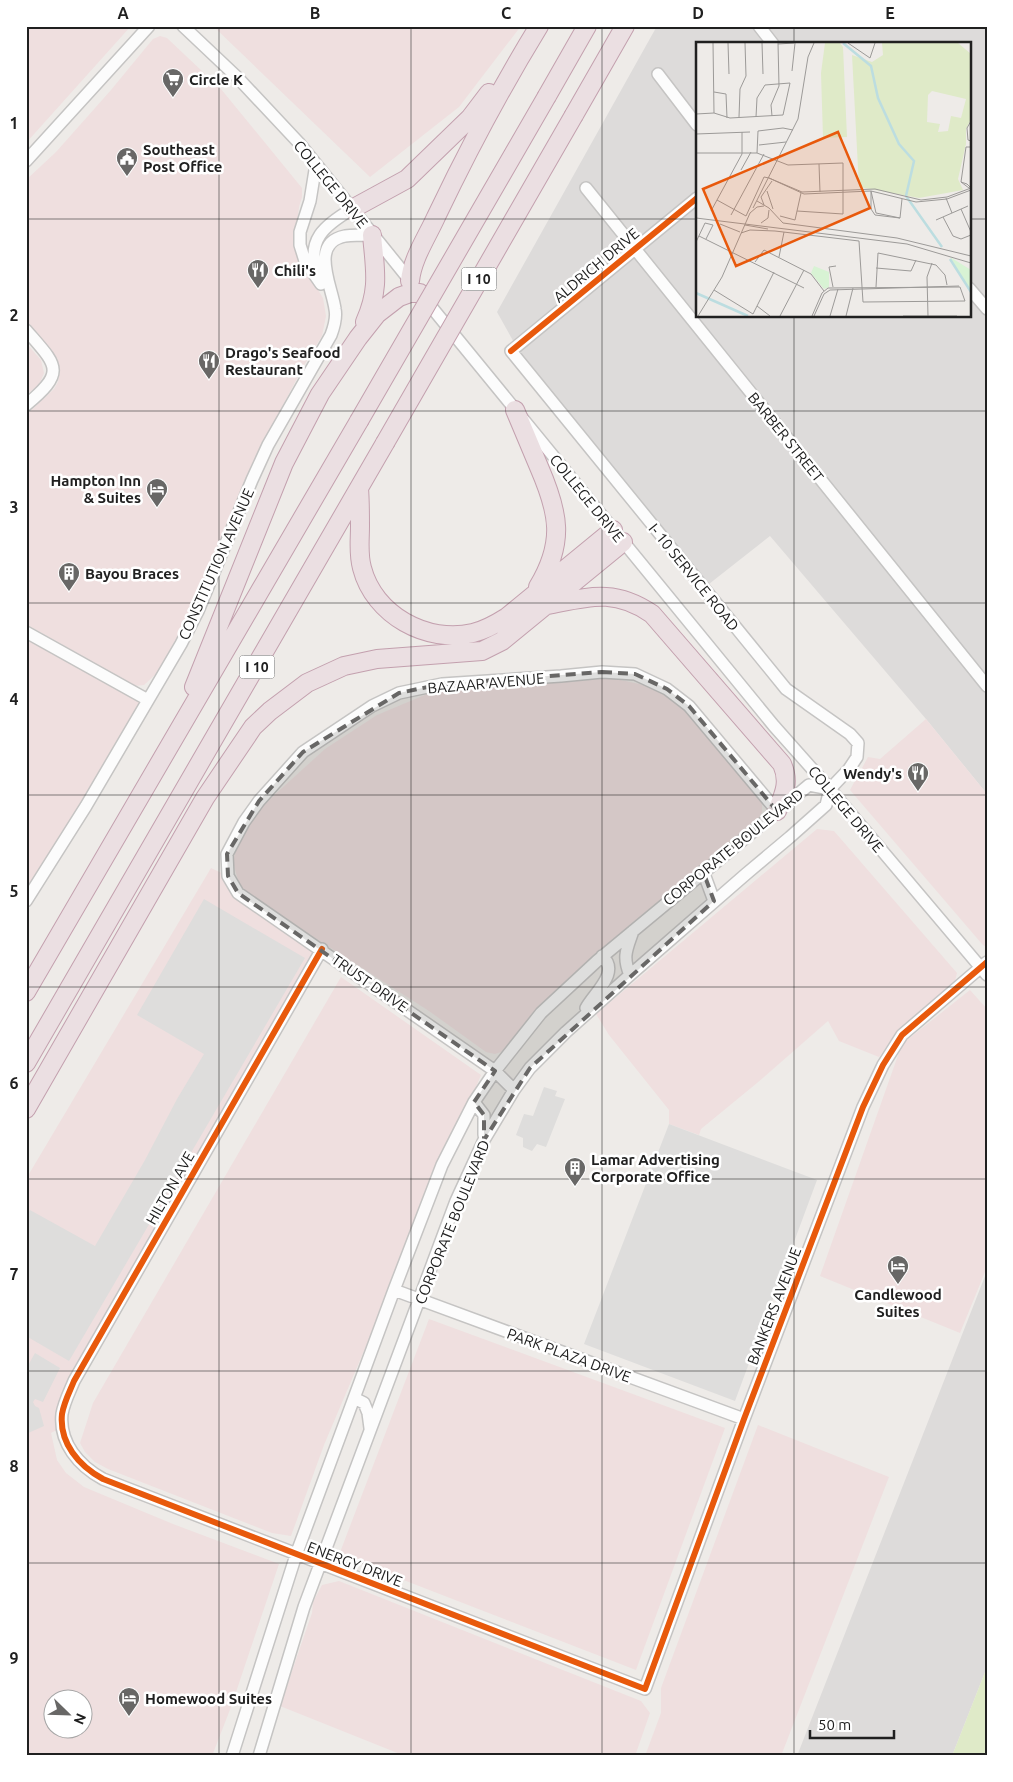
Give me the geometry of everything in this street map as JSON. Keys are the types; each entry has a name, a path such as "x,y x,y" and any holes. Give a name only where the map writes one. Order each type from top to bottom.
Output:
{"highway":[{"name":"I 10","path":"26,992 587,26"},
{"name":"I 10","path":"26,1063 625,26"},
{"path":"352,209 407,179 470,118 539,27"},
{"path":"173,741 284,463 320,394 358,338 377,314 391,302 415,287 412,270 419,253 464,159 539,27"},
{"path":"358,338 372,306 376,285 372,235"},
{"path":"515,410 546,482 554,503 556,516 556,543 537,603"},
{"path":"359,488 359,543 362,569 373,592 380,602 406,623 429,633 450,636 473,633 495,625 537,603 598,596 628,600 652,614 782,764 786,772 787,786 777,811"},
{"path":"26,1109 205,798 254,727 270,710 308,682 344,666 377,659 482,651 492,647 502,641 537,603 618,536"}],"street":[{"path":"26,161 149,26"},
{"name":"COLLEGE DRIVE","path":"183,26 255,96 316,164 774,726 985,968"},
{"path":"759,26 771,42"},
{"path":"658,74 696,124"},
{"path":"316,164 310,201 300,232 300,245 305,261 321,284 332,295"},
{"name":"BARBER STREET","path":"586,188 987,686"},
{"name":"ALDRICH DRIVE","path":"511,352 696,199"},
{"path":"321,284 314,261 316,243 325,228 332,221 352,209"},
{"name":"CONSTITUTION AVENUE","path":"26,901 86,806 181,644 198,611 268,445 331,335 335,316 324,257 327,247 335,240 345,236 372,235"},
{"path":"970,289 987,309"},
{"path":"26,330 48,355 53,372 47,387 26,405"},
{"name":"I- 10 SERVICE ROAD","path":"511,352 786,689 850,734 858,743 857,758 830,788"},
{"path":"26,632 148,700"},
{"name":"BAZAAR AVENUE","path":"228,876 226,854 244,822 259,801 303,752 372,706 399,693 442,684 602,672 635,674 667,689 689,706 777,811"},
{"name":"CORPORATE BOULEVARD","path":"232,1756 296,1555 354,1398 442,1166 474,1102 495,1071 541,1013 602,956 809,785 830,788 826,805 714,900 582,1017 530,1068 514,1090 484,1140 456,1201 320,1564 286,1662 259,1756"},
{"path":"703,871 714,900"},
{"name":"TRUST DRIVE","path":"228,876 238,893 322,949 495,1071 514,1090"},
{"path":"630,975 625,963 634,930"},
{"name":"HILTON AVE","path":"68,1445 62,1427 62,1413 74,1380 322,949"},
{"path":"582,1017 608,974 609,966 607,960 602,956"},
{"name":"BANKERS AVENUE","path":"645,1690 744,1419 863,1107 883,1065 902,1035 985,968"},
{"path":"474,1102 484,1115 486,1124 484,1140"},
{"name":"PARK PLAZA DRIVE","path":"394,1290 744,1419"},
{"path":"354,1398 364,1403 368,1413 370,1430"},
{"name":"ENERGY DRIVE","path":"68,1445 76,1459 88,1471 103,1479 645,1690"}],"highlighted area":[{"path":"602,672 635,674 667,689 689,706 777,811 703,871 714,901 530,1068 484,1140 484,1115 474,1102 495,1071 238,893 228,876 227,854 259,801 303,752 399,693 442,684"}],"shaded area":[{"path":"26,26 131,26 26,143"},
{"path":"213,26 521,26 459,107 370,177"},
{"path":"657,26 987,26 987,794 926,719 770,536 709,584 525,362 497,312"},
{"path":"160,36 167,38 221,89 302,188 296,233 304,267 323,298 326,316 322,336 303,367 261,447 202,588 179,634 157,673 144,685 135,686 26,624 26,415 54,389 58,382 60,369 57,358 26,320 26,180 56,152 153,39"},
{"path":"26,343 41,360 44,373 39,385 26,395"},
{"path":"26,632 148,700 26,902"},
{"path":"616,679 653,687 682,708 709,736 762,802 762,812 758,819 574,974 533,1015 501,1052 495,1054 486,1052 429,1011 245,893 239,884 233,862 236,849 259,809 325,749 377,715 432,692"},
{"path":"926,719 987,794 987,948 850,790 868,757 880,759"},
{"path":"817,829 834,831 957,973 955,981 900,1028 879,1057 839,1041 828,1021 701,1129 699,1135 669,1124 669,1110 609,1035 596,1014"},
{"path":"211,868 228,876 238,893 322,949 74,1381 62,1427 51,1433 57,1460 66,1473 84,1487 173,1524 279,1564 231,1707 212,1756 26,1756 26,1179"},
{"path":"204,899 305,958 69,1361 26,1336 26,1217 30,1210 95,1246 145,1160 177,1099 204,1054 137,1015"},
{"path":"341,977 481,1075 324,1445 291,1536 272,1533 108,1469 95,1462 85,1452 80,1443 93,1403"},
{"path":"970,990 987,1009 987,1267 960,1333 820,1276 902,1044"},
{"path":"544,1087 557,1091 555,1096 565,1099 546,1147 537,1144 532,1151 523,1147 523,1138 516,1135 524,1114 533,1116"},
{"path":"669,1124 817,1180 735,1401 584,1344"},
{"path":"987,1271 987,1667 952,1756 797,1756"},
{"path":"429,1319 725,1428 636,1670 339,1555"},
{"path":"35,1353 60,1368 43,1402 35,1399 33,1402 39,1408 44,1426 26,1434 26,1369"},
{"path":"758,1425 889,1477 781,1756 645,1756 661,1713 661,1688"},
{"path":"339,1581 641,1701 650,1713 635,1756 405,1756 280,1706 312,1613 313,1602 322,1585"}],"green space":[{"path":"987,1667 987,1756 952,1756"}],"cycle path":[{"path":"511,351 696,199"},
{"path":"322,949 74,1381 62,1414 62,1425 67,1444 86,1467 103,1479 645,1689 744,1419 863,1107 883,1065 902,1035 987,962"}],"place":[{"name":"Circle K","path":"173,98"},
{"name":"Southeast Post Office","path":"127,177"},
{"name":"Chili's","path":"258,289"},
{"name":"Drago's Seafood Restaurant","path":"209,380"},
{"name":"Hampton Inn & Suites","path":"157,508"},
{"name":"Bayou Braces","path":"69,592"},
{"name":"Wendy's","path":"918,792"},
{"name":"Lamar Advertising Corporate Office","path":"575,1187"},
{"name":"Candlewood Suites","path":"898,1285"},
{"name":"Homewood Suites","path":"129,1717"}]}
